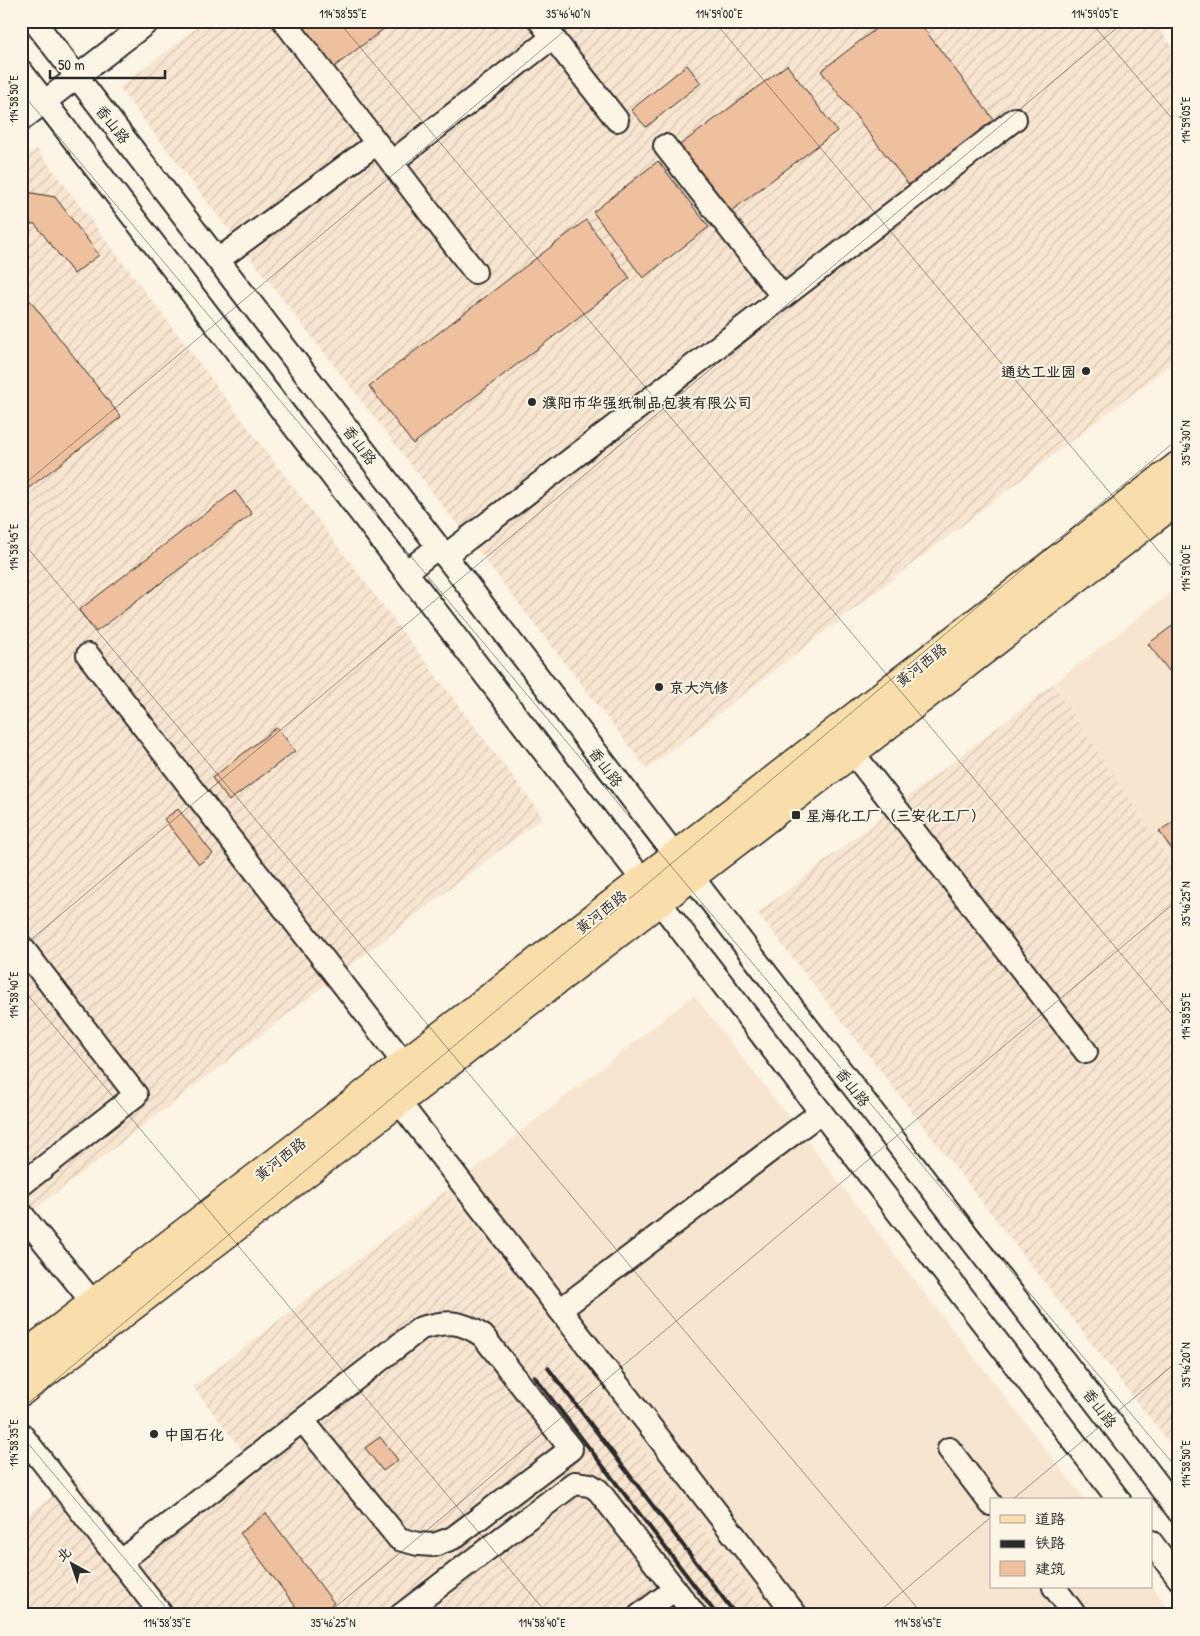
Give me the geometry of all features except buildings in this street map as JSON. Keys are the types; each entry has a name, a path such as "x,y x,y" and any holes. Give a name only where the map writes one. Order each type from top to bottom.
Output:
{"main road":[{"name":"黄河西路","path":"21,1358 1179,465"},
{"name":"黄河西路","path":"21,1392 853,752 1175,510"}],"street":[{"name":"香山路","path":"34,21 674,856 1056,1349 1179,1512"},
{"path":"21,120 149,21"},
{"path":"284,21 475,272"},
{"path":"392,162 546,29 616,120"},
{"path":"21,71 1117,1498"},
{"path":"406,572 442,552 782,297 1015,119"},
{"path":"218,260 377,143"},
{"path":"665,146 782,297"},
{"path":"1152,485 1175,510"},
{"path":"88,654 404,1063"},
{"path":"853,752 1086,1052"},
{"path":"21,946 136,1095 21,1185"},
{"path":"399,1102 796,1615"},
{"path":"560,1310 821,1112"},
{"path":"21,1213 93,1303"},
{"path":"120,1562 421,1328 438,1323 451,1323 470,1327 483,1336 570,1449 453,1538 434,1545 418,1544 399,1539 303,1421"},
{"path":"21,1434 162,1615"},
{"path":"949,1449 990,1503"},
{"path":"401,1615 574,1483 590,1485 598,1490 696,1615"},
{"path":"1152,1543 1179,1579"},
{"path":"640,1615 675,1588"},
{"path":"1055,1588 1075,1615"}],"shaded area":[{"path":"205,21 1153,21 1179,55 1179,358 647,769 119,88"},
{"path":"37,149 543,817 21,1220 21,161"},
{"path":"1179,586 1179,874 1053,684"},
{"path":"1053,684 1179,874 1179,1456 758,913"},
{"path":"694,995 1083,1498 990,1498 990,1588 1152,1588 1152,1586 1168,1607 1158,1615 769,1615 446,1191"},
{"path":"446,1191 769,1615 21,1615 21,1520 75,1478 125,1543 243,1451 193,1387"}],"railway":[{"path":"548,1368 736,1615"},
{"path":"534,1376 717,1615"}],"place":[{"name":"通达工业园","path":"1086,371"},
{"name":"濮阳市华强纸制品包装有限公司","path":"532,402"},
{"name":"京大汽修","path":"659,687"},
{"name":"星海化工厂（三安化工厂）","path":"796,815"},
{"name":"中国石化","path":"154,1434"}]}
